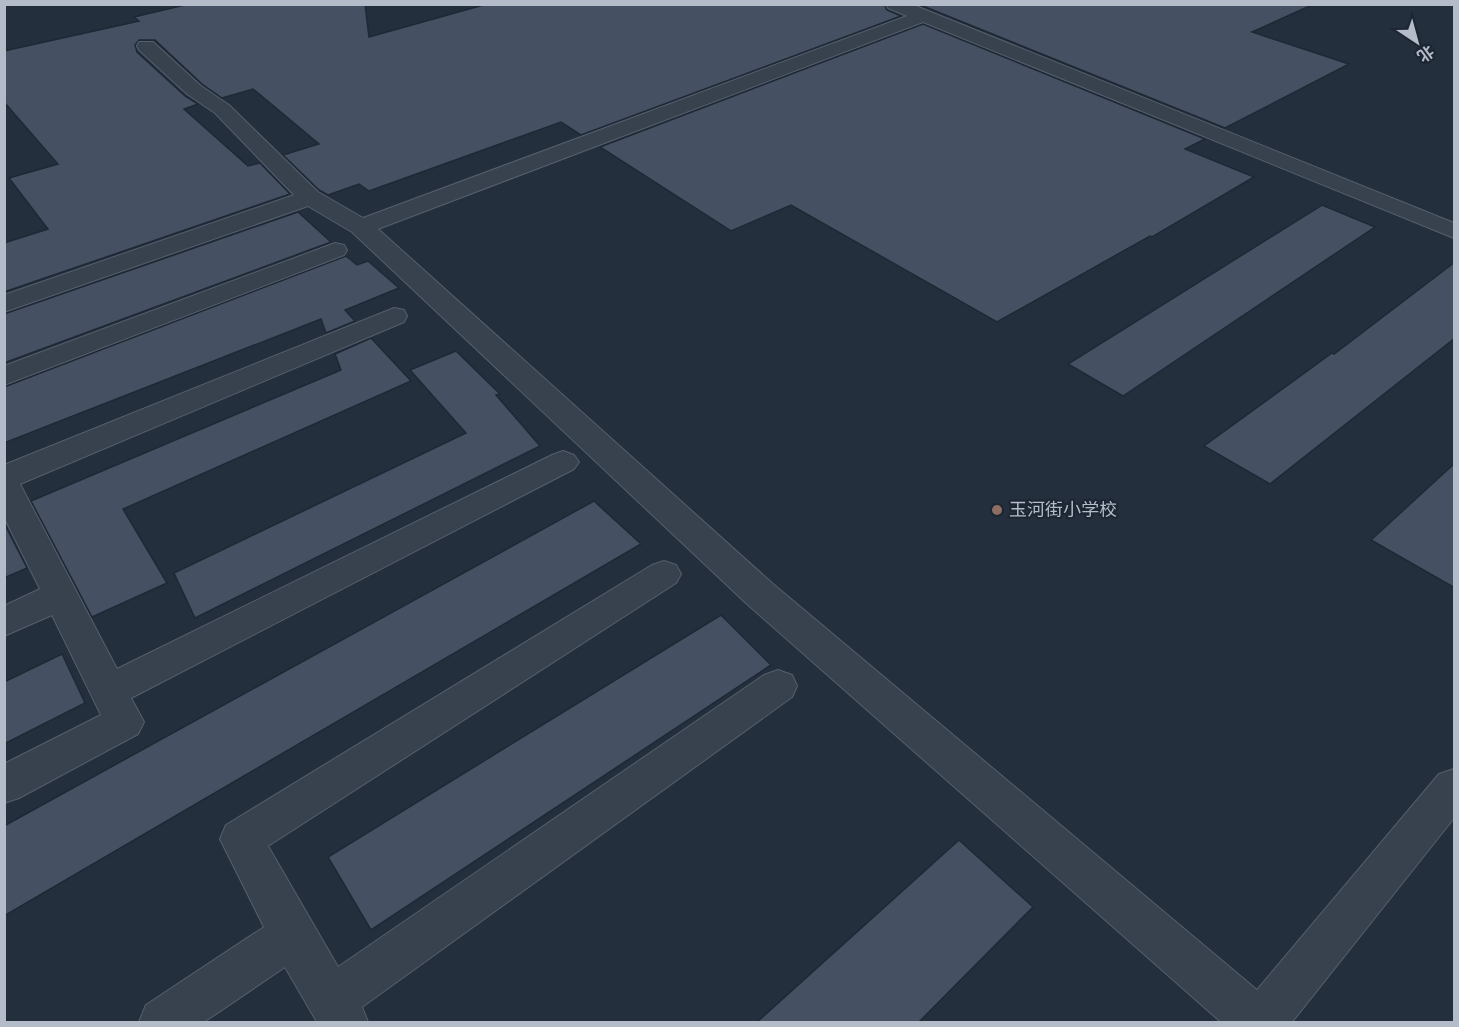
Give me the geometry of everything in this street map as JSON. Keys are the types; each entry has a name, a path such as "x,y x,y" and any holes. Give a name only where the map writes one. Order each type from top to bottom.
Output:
{"street":[{"path":"894,4 1455,231"},
{"path":"361,227 923,16"},
{"path":"146,46 194,90 222,108 310,197 361,227 760,594 1257,1023"},
{"path":"4,304 310,197"},
{"path":"4,376 335,250"},
{"path":"4,478 394,316"},
{"path":"109,691 563,462"},
{"path":"4,483 124,722 4,785"},
{"path":"664,574 241,839 292,935 337,1012 778,686"},
{"path":"4,622 61,596"},
{"path":"1262,1023 1455,787"},
{"path":"163,1023 292,935"}],"building":[{"path":"189,4 365,4 369,37 487,4 884,4 887,10 901,16 581,135 561,122 369,191 359,184 328,195 319,190 283,155 319,144 253,89 222,98 202,84 155,40 139,40 135,45 137,52 185,96 198,104 184,109 248,166 260,163 290,194 4,292 4,243 48,229 9,178 58,164 4,102 4,51 139,21 134,17"},
{"path":"918,4 1314,4 1252,32 1349,64 1225,128"},
{"path":"923,24 1205,139 1185,149 1254,177 1152,237 1150,236 997,322 791,205 731,231 600,147"},
{"path":"1322,205 1375,227 1123,396 1068,364"},
{"path":"298,212 331,242 4,363 4,314"},
{"path":"346,256 357,265 368,261 399,288 345,310 355,321 326,333 321,319 4,443 4,387"},
{"path":"1455,262 1455,338 1270,484 1204,446 1332,353 1334,354"},
{"path":"371,338 411,381 123,509 167,583 92,617 31,501 341,370 335,354"},
{"path":"456,351 500,394 496,395 540,446 195,618 174,573 466,433 410,370"},
{"path":"1455,463 1455,588 1371,540"},
{"path":"594,501 641,544 4,916 4,826"},
{"path":"4,523 27,568 4,578"},
{"path":"721,615 771,665 371,930 328,857"},
{"path":"62,654 85,703 4,744 4,682"},
{"path":"959,840 1033,907 918,1023 756,1023"}],"place":[{"name":"玉河街小学校","path":"997,510"}]}
